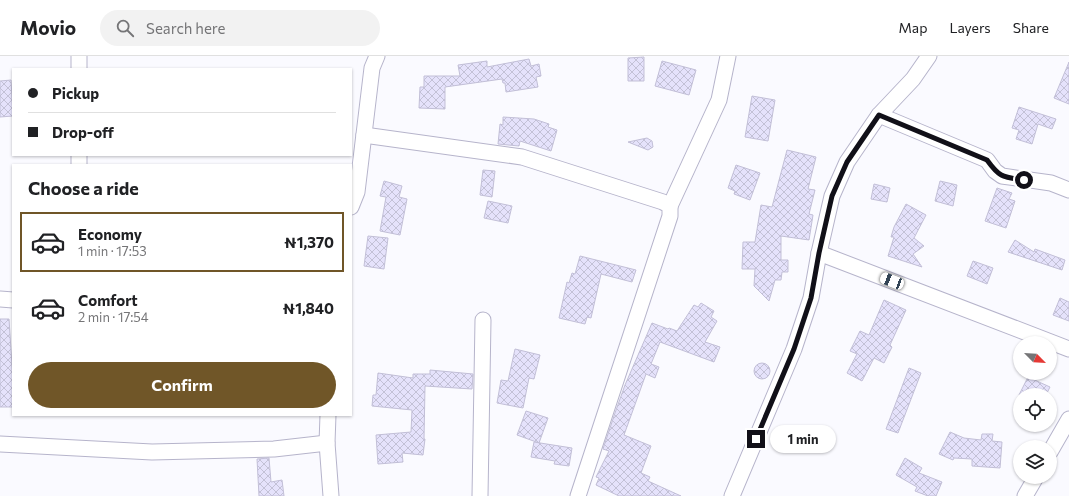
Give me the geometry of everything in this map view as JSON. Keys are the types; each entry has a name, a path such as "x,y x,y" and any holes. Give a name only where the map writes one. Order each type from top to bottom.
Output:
{"street":[{"path":"78,56 79,68"},
{"path":"352,204 357,192 372,68 377,56"},
{"path":"578,496 670,216 670,206 719,100 728,56"},
{"path":"732,496 794,349 811,298 819,253 832,196 847,162 879,115 913,79 929,56"},
{"path":"879,115 987,160 1002,176 1051,183 1069,190"},
{"path":"364,135 522,157 663,202 670,206"},
{"path":"819,253 1069,349"},
{"path":"0,299 12,300"},
{"path":"480,496 484,320"},
{"path":"328,416 326,443 331,496"},
{"path":"1057,440 1069,419"},
{"path":"0,444 152,452 274,449 326,443"},
{"path":"1025,496 1032,484"}],"building":[{"path":"644,57 644,81 628,81 628,58"},
{"path":"529,59 531,66 539,64 541,76 536,77 538,87 506,92 505,83 503,83 502,79 445,87 445,109 419,108 420,87 424,87 424,76 460,76 458,65 487,61 487,67"},
{"path":"662,61 696,70 689,95 655,86"},
{"path":"1069,62 1069,104 1054,98"},
{"path":"11,80 12,116 0,117 0,81"},
{"path":"752,96 775,100 768,141 745,137"},
{"path":"1019,107 1056,119 1052,129 1038,124 1032,144 1016,139 1019,130 1012,128"},
{"path":"503,117 534,119 549,124 548,127 557,130 551,151 520,141 519,146 498,144 500,124 503,125"},
{"path":"647,138 652,141 653,147 648,150 628,142"},
{"path":"787,150 816,157 808,189 815,190 809,214 813,215 809,240 781,236 781,260 788,260 788,272 782,272 781,280 775,280 769,301 754,286 755,269 742,269 743,242 755,242 761,205 772,207"},
{"path":"736,165 760,173 750,200 734,194 735,191 728,188"},
{"path":"483,170 495,171 492,197 480,195"},
{"path":"384,181 402,186 399,197 407,199 400,235 380,231 386,197 380,196"},
{"path":"940,181 957,185 953,206 935,201"},
{"path":"874,184 890,188 887,202 871,199"},
{"path":"997,188 1012,193 1009,199 1015,201 1006,228 985,221"},
{"path":"488,201 512,206 508,223 484,218"},
{"path":"906,204 926,215 914,238 924,246 913,254 922,267 888,256 894,237 891,237 894,227"},
{"path":"368,236 388,238 384,269 364,266"},
{"path":"1015,240 1034,252 1035,249 1065,260 1062,270 1008,252"},
{"path":"580,256 636,270 632,282 601,274 591,318 587,317 585,324 559,318 567,282 569,283 572,273 575,274"},
{"path":"973,261 993,268 987,284 967,276"},
{"path":"1060,298 1069,302 1069,321 1053,315"},
{"path":"884,300 906,310 890,345 892,347 884,363 874,358 862,381 847,373 857,354 850,351 860,331 869,335"},
{"path":"701,303 714,311 711,317 717,321 705,342 720,347 714,362 660,342 651,364 659,367 655,378 646,374 624,435 651,446 641,473 650,477 648,481 681,496 619,496 596,485 599,478 596,477 609,451 603,449 615,413 625,385 652,323 677,331 694,305 698,307"},
{"path":"0,319 9,319 12,366 12,407 0,407"},
{"path":"515,349 540,355 534,379 529,378 523,408 497,403 501,380 508,381"},
{"path":"762,363 768,365 770,371 768,377 762,379 756,377 754,371 756,365"},
{"path":"909,368 921,373 898,433 886,429"},
{"path":"430,370 473,374 472,389 425,386 425,439 423,455 402,453 403,462 378,464 376,435 411,432 412,410 372,406 373,395 376,395 378,373 413,378 413,374 430,374"},
{"path":"1026,380 1035,380 1050,387 1050,388 1022,388"},
{"path":"526,411 548,418 539,443 517,435"},
{"path":"950,432 964,438 981,440 982,434 993,434 992,441 1002,442 1000,468 972,466 972,459 954,458 953,460 939,454"},
{"path":"534,442 572,448 569,466 554,464 555,461 531,457"},
{"path":"269,458 271,482 282,480 284,496 259,496 257,459"},
{"path":"905,458 922,468 919,473 942,482 936,496 928,496 915,491 917,487 896,475"}],"route":[{"path":"756,439 794,349 811,298 819,253 832,196 847,162 879,115 987,160 1002,176 1024,180"}]}
